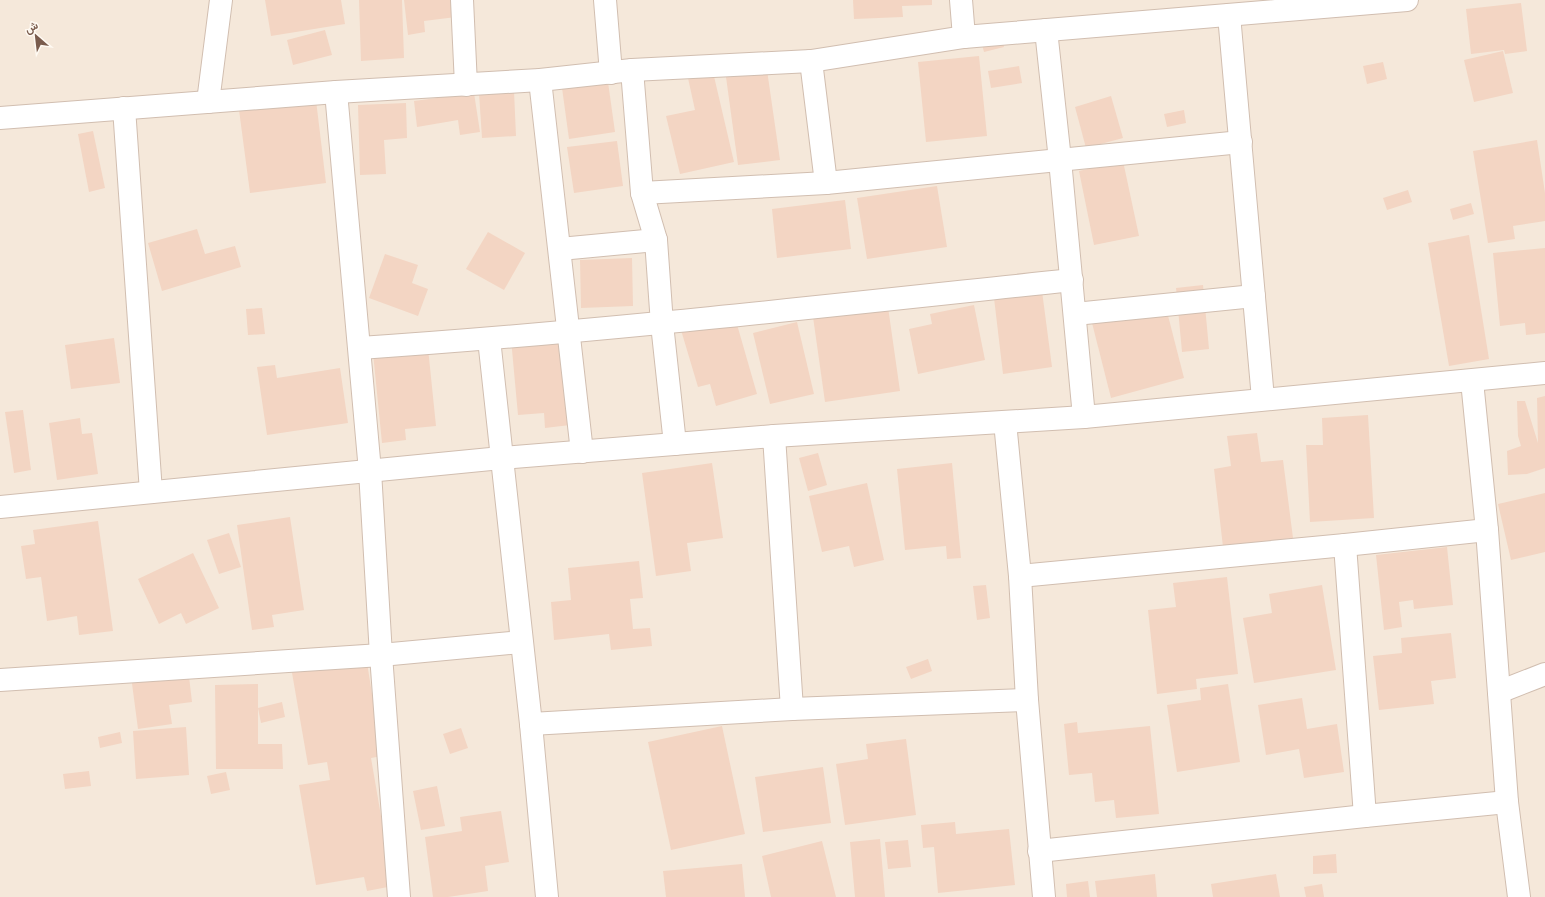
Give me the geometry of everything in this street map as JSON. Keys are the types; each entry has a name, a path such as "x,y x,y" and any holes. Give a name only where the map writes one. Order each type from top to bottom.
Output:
{"street":[{"path":"208,102 221,0"},
{"path":"462,0 466,85"},
{"path":"605,0 611,73"},
{"path":"961,0 964,37"},
{"path":"0,118 336,92 540,80 632,70 811,61 964,37 1407,0"},
{"path":"1229,15 1263,399"},
{"path":"1046,30 1072,280 1084,417"},
{"path":"811,61 826,183"},
{"path":"632,70 642,193 656,240 662,324 674,444"},
{"path":"540,80 582,452"},
{"path":"336,92 370,471 381,655 399,897"},
{"path":"124,108 151,492"},
{"path":"642,193 826,183 1241,142"},
{"path":"560,249 656,240"},
{"path":"360,348 489,339 662,324 1072,280"},
{"path":"1075,314 1254,296"},
{"path":"489,339 531,724 547,897"},
{"path":"0,507 501,458 774,436 1084,417 1545,373"},
{"path":"1472,381 1487,530 1508,802 1518,897"},
{"path":"1005,422 1020,576 1027,700 1044,897"},
{"path":"774,436 792,709"},
{"path":"1020,576 1487,530"},
{"path":"1345,545 1365,816"},
{"path":"0,680 381,655 521,642"},
{"path":"1499,692 1545,674"},
{"path":"531,724 792,709 1027,700"},
{"path":"1039,851 1508,802"}],"shaded area":[{"path":"0,0 1545,0 1545,897 0,897"}],"building":[{"path":"265,0 341,0 345,24 271,36"},
{"path":"359,0 402,0 404,58 361,61"},
{"path":"404,0 454,0 456,17 424,21 425,32 408,35"},
{"path":"853,0 932,0 932,5 902,6 903,17 854,19"},
{"path":"1521,3 1527,51 1505,54 1504,50 1471,54 1466,9"},
{"path":"999,28 1004,47 984,52 979,33"},
{"path":"325,30 332,55 293,65 287,40"},
{"path":"1503,51 1513,93 1474,102 1464,60"},
{"path":"979,56 987,136 926,142 918,62"},
{"path":"1383,62 1387,79 1367,84 1363,66"},
{"path":"1019,66 1022,83 991,88 988,71"},
{"path":"767,70 780,160 738,165 726,77"},
{"path":"713,72 734,162 680,174 666,116 695,110 688,78"},
{"path":"608,82 615,132 569,139 562,88"},
{"path":"514,91 516,136 482,138 479,93"},
{"path":"474,93 480,132 460,135 458,120 417,127 414,101"},
{"path":"1111,96 1123,138 1086,148 1075,107"},
{"path":"316,100 326,183 250,193 239,110"},
{"path":"406,103 407,138 384,140 386,174 360,175 358,105"},
{"path":"1184,110 1186,123 1167,127 1164,114"},
{"path":"93,131 105,188 89,192 78,134"},
{"path":"1537,140 1545,193 1545,221 1513,226 1515,239 1488,243 1473,151"},
{"path":"617,141 623,186 574,193 567,147"},
{"path":"1123,161 1139,236 1094,245 1079,171"},
{"path":"937,186 947,247 867,259 857,198"},
{"path":"1408,190 1412,202 1387,210 1383,198"},
{"path":"845,200 851,249 777,258 772,209"},
{"path":"1471,203 1474,214 1453,220 1450,209"},
{"path":"197,229 205,254 235,246 241,267 162,291 148,243"},
{"path":"488,232 525,253 504,290 466,269"},
{"path":"1469,235 1489,359 1449,366 1428,243"},
{"path":"1545,248 1545,333 1526,335 1525,323 1500,326 1493,253"},
{"path":"385,254 418,265 412,283 428,289 418,316 369,298"},
{"path":"632,258 633,306 581,308 580,260"},
{"path":"1203,285 1209,349 1182,352 1176,288"},
{"path":"1042,291 1052,367 1003,374 994,298"},
{"path":"1163,296 1184,378 1111,398 1090,315"},
{"path":"974,305 985,360 918,374 909,329 932,324 930,314"},
{"path":"888,307 900,391 825,402 813,317"},
{"path":"262,308 265,334 248,335 246,309"},
{"path":"734,314 757,394 716,406 710,384 698,387 681,330"},
{"path":"797,322 814,394 770,404 753,333"},
{"path":"561,334 570,425 545,428 544,413 518,415 511,339"},
{"path":"114,338 120,383 71,389 65,345"},
{"path":"428,348 436,426 405,429 406,440 382,443 373,353"},
{"path":"275,365 277,378 340,368 348,423 267,435 257,367"},
{"path":"1545,396 1545,468 1527,474 1508,475 1507,451 1521,446 1518,436 1517,401 1525,401 1538,443 1537,398"},
{"path":"23,410 31,470 14,473 5,412"},
{"path":"1368,415 1374,518 1310,522 1306,445 1323,445 1322,418"},
{"path":"80,418 82,434 92,433 98,474 57,480 49,423"},
{"path":"1257,433 1261,462 1283,460 1293,538 1223,547 1214,469 1231,466 1227,436"},
{"path":"818,453 827,485 808,491 799,458"},
{"path":"712,463 723,538 687,543 691,571 656,576 642,473"},
{"path":"952,463 961,558 947,559 946,546 905,550 897,469"},
{"path":"867,483 884,560 854,567 849,546 822,552 809,496"},
{"path":"1545,493 1545,552 1511,560 1498,504"},
{"path":"290,517 304,610 272,615 274,627 252,630 237,525"},
{"path":"98,521 113,631 79,635 77,616 47,621 41,577 26,579 21,546 35,544 33,530"},
{"path":"229,533 241,567 219,574 207,540"},
{"path":"1447,547 1453,605 1414,609 1413,600 1399,602 1402,627 1384,630 1376,555"},
{"path":"193,553 219,608 186,624 181,613 159,624 138,579"},
{"path":"639,561 643,598 630,599 633,629 650,628 652,646 611,650 609,634 554,640 551,602 571,600 568,568"},
{"path":"1227,577 1238,674 1196,679 1197,689 1157,694 1148,610 1176,607 1173,583"},
{"path":"986,585 990,618 977,620 973,586"},
{"path":"1322,585 1336,670 1254,683 1243,618 1272,613 1269,594"},
{"path":"1451,633 1456,678 1431,681 1434,704 1379,710 1373,656 1402,653 1401,638"},
{"path":"364,644 382,756 371,758 393,886 367,891 364,877 316,885 299,785 330,780 327,762 308,765 291,667 331,649"},
{"path":"928,659 932,671 911,679 906,667"},
{"path":"188,668 192,702 169,705 172,724 138,729 131,676"},
{"path":"258,684 258,744 282,744 283,769 216,769 215,685"},
{"path":"1228,684 1240,762 1177,772 1167,705 1201,700 1200,688"},
{"path":"1302,698 1307,729 1337,724 1344,772 1304,778 1299,749 1266,755 1258,705"},
{"path":"282,702 285,717 261,723 258,708"},
{"path":"1077,722 1078,733 1150,726 1159,814 1116,818 1114,800 1095,802 1092,773 1069,775 1064,724"},
{"path":"722,726 745,834 671,850 648,742"},
{"path":"186,727 189,775 136,779 133,731"},
{"path":"461,728 468,748 450,754 443,734"},
{"path":"120,732 122,743 100,748 98,737"},
{"path":"906,739 916,815 845,825 836,764 868,759 866,744"},
{"path":"823,767 831,823 763,832 755,777"},
{"path":"89,771 91,786 65,789 63,774"},
{"path":"226,772 230,790 211,794 207,776"},
{"path":"437,786 445,826 421,830 413,791"},
{"path":"501,811 509,862 485,866 488,891 448,897 433,897 425,837 462,831 460,817"},
{"path":"955,822 956,834 1009,829 1015,885 938,893 934,847 923,848 921,825"},
{"path":"880,839 885,897 855,897 850,842"},
{"path":"908,840 911,867 888,869 885,842"},
{"path":"822,841 836,897 771,897 762,856"},
{"path":"1336,854 1337,873 1313,874 1313,856"},
{"path":"742,864 745,897 666,897 663,871"},
{"path":"1155,874 1157,897 1097,897 1095,881"},
{"path":"1276,874 1280,897 1213,897 1211,884"},
{"path":"1088,881 1090,897 1067,897 1066,884"},
{"path":"1322,884 1324,897 1306,897 1304,887"}]}
